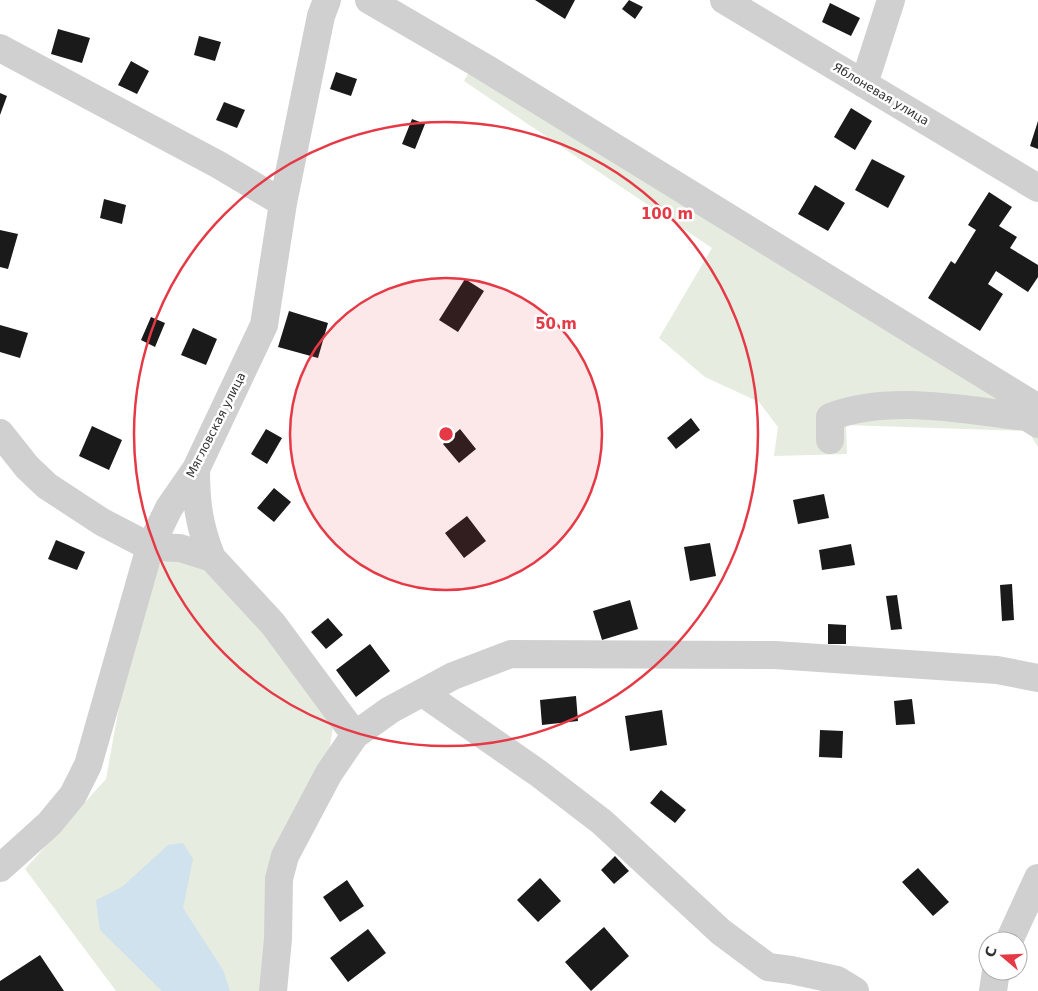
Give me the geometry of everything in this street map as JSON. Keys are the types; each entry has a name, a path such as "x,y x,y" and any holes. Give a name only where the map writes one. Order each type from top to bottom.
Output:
{"street":[{"name":"Мягловская улица","path":"0,868 49,824 72,795 88,765 150,547 169,508 196,469 264,325 283,203 321,16 327,0"},
{"path":"369,0 484,67 1038,408"},
{"name":"Яблоневая улица","path":"724,0 1038,188"},
{"path":"864,84 891,0"},
{"path":"0,48 210,160 283,203"},
{"path":"830,440 830,417 852,409 930,406 1027,417 1038,424"},
{"path":"0,433 27,467 47,486 94,517 150,547 180,548 212,558"},
{"path":"196,469 196,500 201,532 212,558 273,624 355,734"},
{"path":"273,991 278,939 279,879 285,856 329,773 355,734 390,710 454,676 511,654 775,655 997,670 1038,678"},
{"path":"423,694 538,773 602,822 721,932 768,967 837,980 855,991"},
{"path":"1014,931 1038,878"}],"shaded area":[{"path":"471,69 1038,414 1038,447 1028,431 846,425 847,454 774,456 778,427 759,402 705,377 659,338 712,248 464,81"},
{"path":"175,555 197,563 255,616 333,728 328,758 309,793 265,991 116,991 25,869 106,779 126,668 156,567"}],"water":[{"path":"183,843 193,859 183,908 223,970 230,991 162,991 100,930 96,900 122,887 168,845"}],"building":[{"path":"535,0 575,0 565,19"},
{"path":"629,0 643,7 635,19 622,9"},
{"path":"830,3 860,18 851,36 822,22"},
{"path":"58,29 90,38 82,63 51,54"},
{"path":"199,36 221,42 215,61 194,55"},
{"path":"131,61 149,71 137,94 118,85"},
{"path":"336,72 357,79 351,96 330,89"},
{"path":"0,93 7,96 0,115"},
{"path":"224,102 245,110 237,128 216,120"},
{"path":"851,108 872,121 855,150 834,137"},
{"path":"412,119 425,124 415,149 402,144"},
{"path":"1038,121 1038,149 1030,146"},
{"path":"872,159 905,176 888,208 855,190"},
{"path":"815,185 845,203 828,231 798,214"},
{"path":"989,192 1012,207 999,226 1017,237 1010,248 1038,265 1038,277 1028,292 996,271 988,284 1003,294 980,331 928,298 951,261 955,264 976,230 968,225"},
{"path":"104,199 126,205 122,224 100,218"},
{"path":"0,230 18,234 8,269 0,267"},
{"path":"465,279 484,291 458,332 439,320"},
{"path":"289,311 328,323 318,358 278,347"},
{"path":"151,317 165,323 155,347 141,340"},
{"path":"0,325 28,333 20,358 0,352"},
{"path":"193,328 217,339 206,365 181,355"},
{"path":"691,418 700,430 676,449 667,438"},
{"path":"92,426 122,440 109,470 79,456"},
{"path":"266,429 282,438 267,464 251,454"},
{"path":"460,429 476,449 459,463 443,444"},
{"path":"274,488 291,502 274,522 257,508"},
{"path":"824,494 829,518 798,524 793,500"},
{"path":"467,516 486,541 464,558 445,533"},
{"path":"56,540 85,552 77,570 48,559"},
{"path":"710,543 716,576 690,581 684,547"},
{"path":"851,544 855,565 822,570 819,550"},
{"path":"1012,584 1014,620 1002,621 1000,585"},
{"path":"897,595 902,629 891,630 886,596"},
{"path":"630,600 638,629 602,640 593,611"},
{"path":"328,618 343,635 326,649 311,632"},
{"path":"828,624 846,625 846,644 828,644"},
{"path":"370,644 390,671 356,697 336,670"},
{"path":"576,696 578,721 542,725 540,700"},
{"path":"912,699 915,724 896,725 894,701"},
{"path":"662,710 667,745 630,751 625,716"},
{"path":"820,730 843,731 842,758 819,757"},
{"path":"661,790 686,810 675,823 650,803"},
{"path":"615,856 629,871 614,884 601,870"},
{"path":"918,868 949,902 933,916 902,882"},
{"path":"540,878 561,901 538,922 517,900"},
{"path":"347,880 364,906 340,922 323,897"},
{"path":"604,927 629,956 591,991 565,962"},
{"path":"368,929 386,953 348,982 330,958"},
{"path":"40,955 64,991 0,991 0,981"}]}
